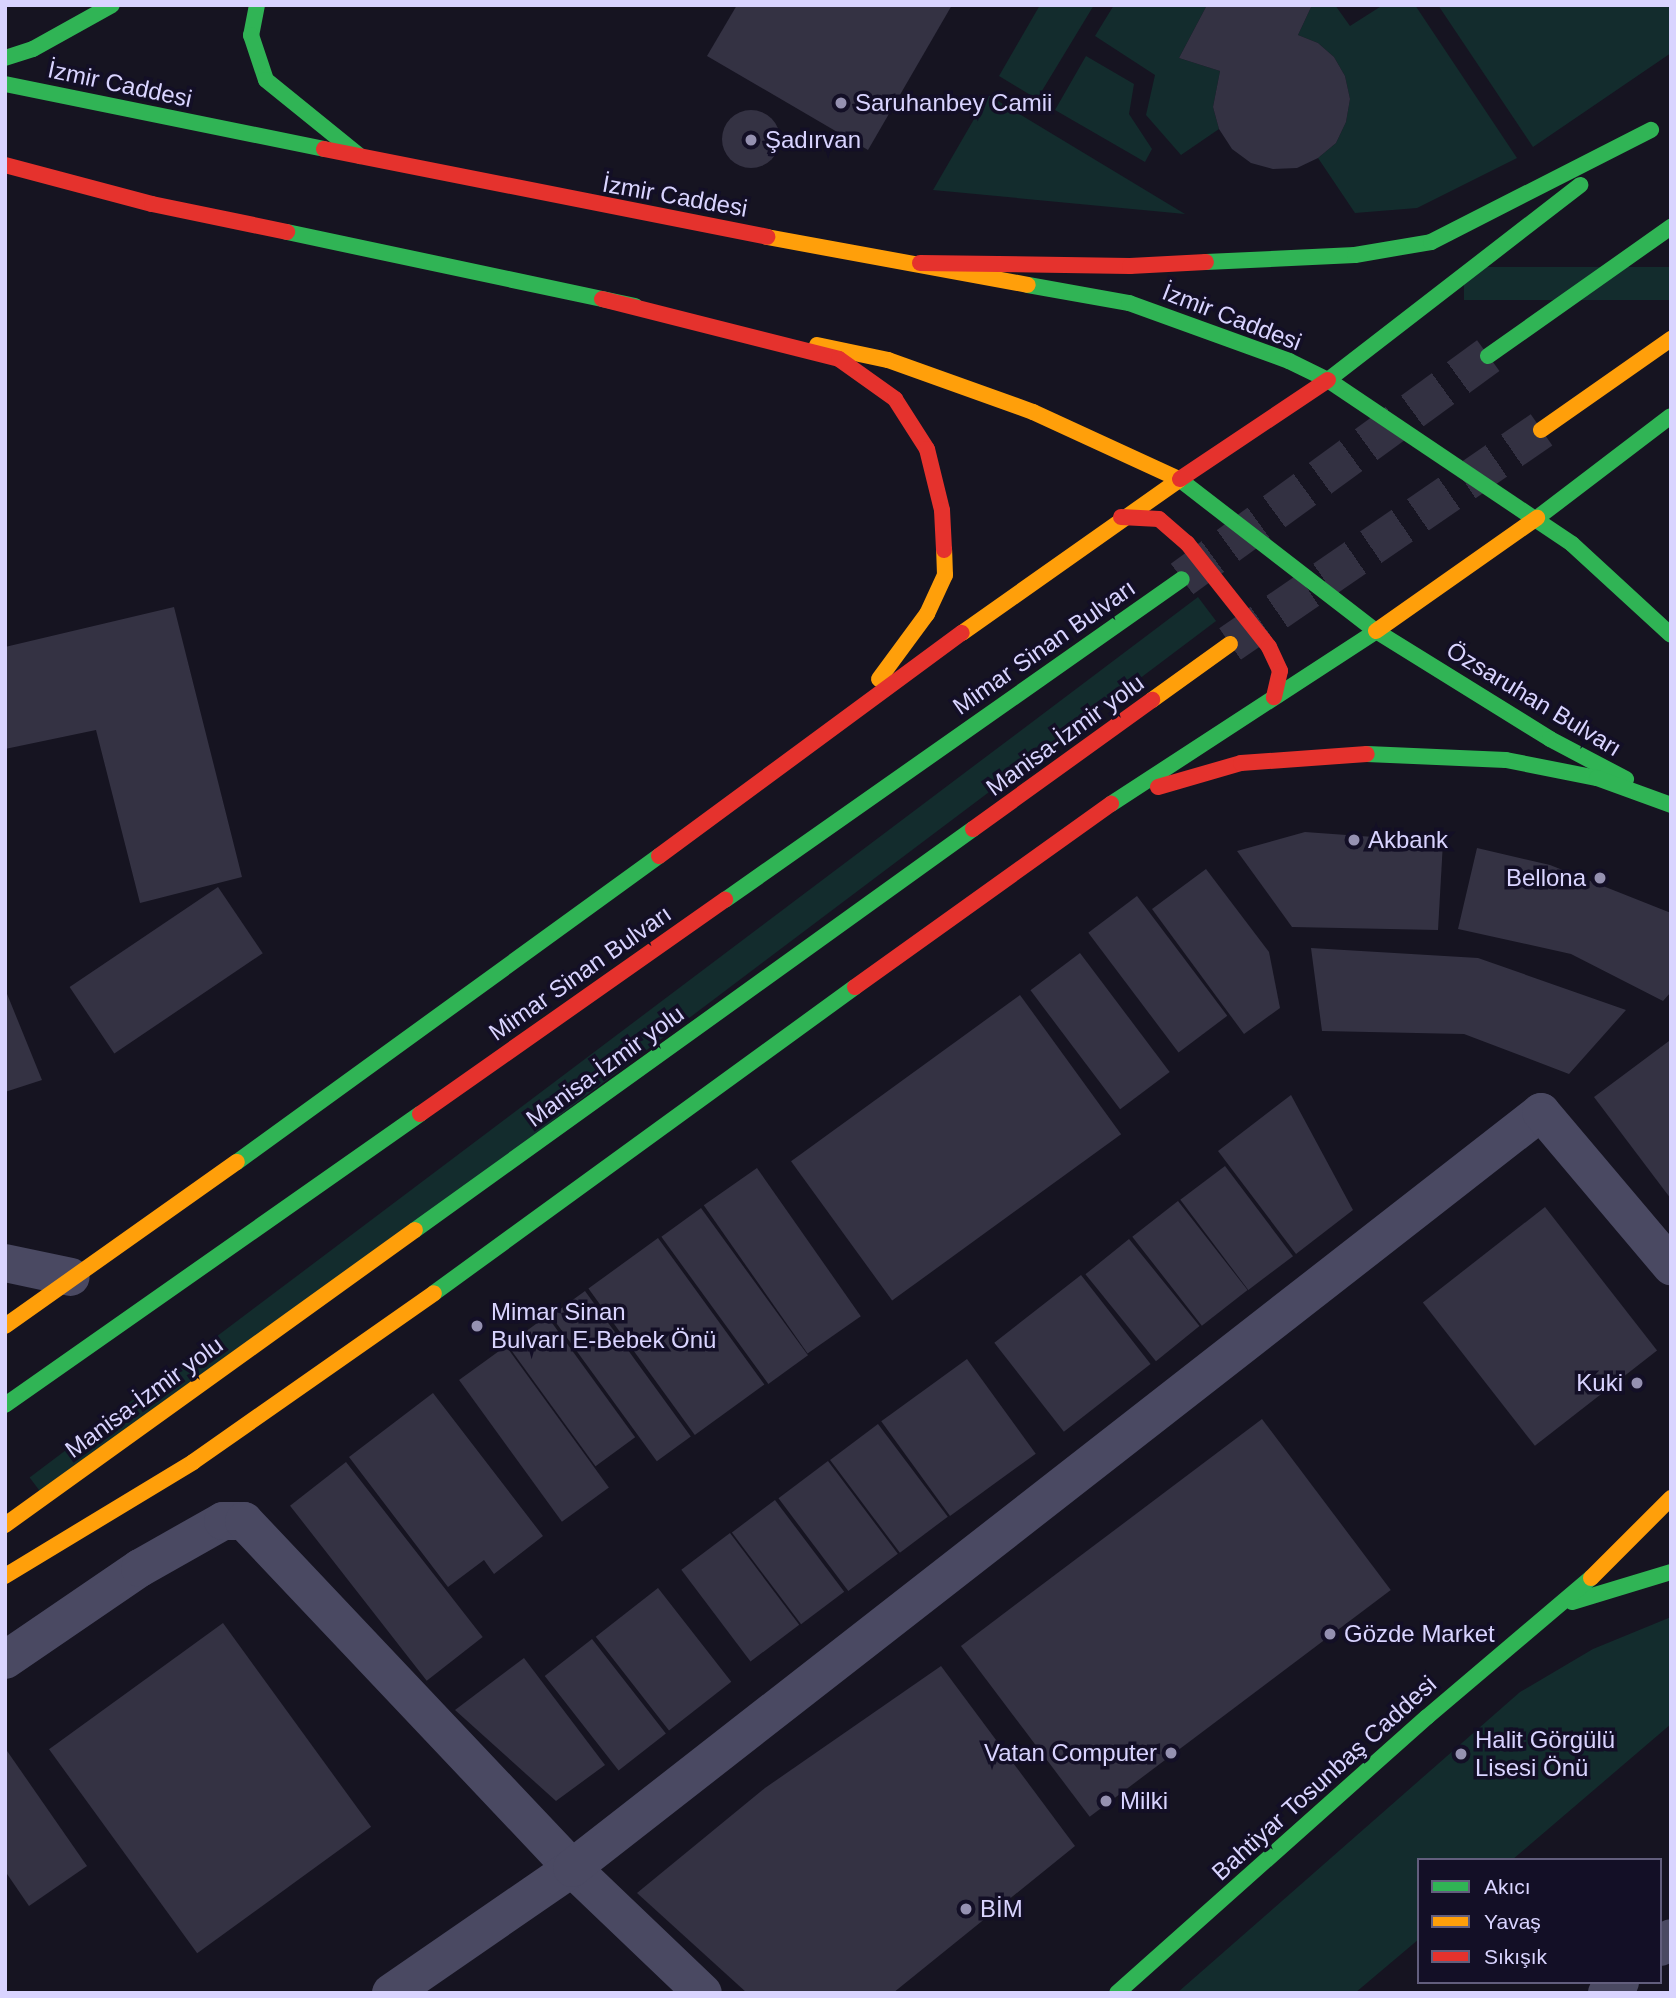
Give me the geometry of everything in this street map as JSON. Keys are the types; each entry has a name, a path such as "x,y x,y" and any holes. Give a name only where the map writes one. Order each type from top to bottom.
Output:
{"main road":[{"path":"5,58 33,49 112,5"},
{"path":"257,5 251,35 266,80 293,107 360,156"},
{"name":"İzmir Caddesi","path":"5,83 645,215 1129,303 1289,361 1328,380 1537,518"},
{"path":"5,1326 71,1277 351,1083 1121,517 1328,380 1671,117"},
{"path":"920,263 1170,264 1355,255 1431,242 1651,130"},
{"path":"5,165 152,204 888,360 1033,412 1180,479"},
{"path":"1488,356 1671,227"},
{"path":"602,299 839,359 895,399 927,449 942,510 945,575 927,614 856,711"},
{"path":"1541,430 1671,339"},
{"path":"5,1576 193,1462 432,1295 1056,840 1376,631 1537,518 1671,416"},
{"name":"Özsaruhan Bulvarı","path":"1180,479 1376,631 1550,739 1671,804"},
{"path":"1121,517 1159,519 1187,543 1269,647 1280,671 1274,697"},
{"path":"1537,518 1572,544 1671,635"},
{"name":"Mimar Sinan Bulvarı","path":"5,1405 1182,579"},
{"name":"Manisa-İzmir yolu","path":"5,1525 1230,644"},
{"path":"1056,840 1161,786 1241,763 1341,755 1506,760 1597,778 1671,804"},
{"name":"Bahtiyar Tosunbaş Caddesi","path":"1117,1993 1437,1709 1566,1604 1671,1498"},
{"name":"Bahtiyar Tosunbaş Caddesi","path":"1566,1604 1671,1572"}],"street":[{"path":"391,1993 572,1868 1541,1112 1671,1266"},
{"path":"5,1263 71,1277"},
{"path":"5,1660 152,1561 223,1521 244,1521 572,1868 703,1993"}],"green space":[{"path":"1040,5 1094,5 1037,99 999,76"},
{"path":"1114,5 1207,5 1179,58 1220,71 1213,107 1219,129 1181,155 1146,115 1155,75 1095,36"},
{"path":"1312,5 1335,5 1350,26 1383,5 1415,5 1517,158 1417,208 1355,213 1318,158 1336,143 1346,122 1350,99 1345,76 1334,57 1318,43 1298,35"},
{"path":"1438,5 1671,5 1671,53 1533,147"},
{"path":"1086,56 1134,84 1129,114 1152,149 1145,162 1055,110"},
{"path":"988,95 1185,214 933,190"},
{"path":"1464,267 1671,267 1671,300 1464,300"},
{"path":"1198,597 1216,621 48,1501 30,1477"},
{"path":"1671,1617 1671,1724 1514,1858 1417,1858 1417,1941 1355,1993 1177,1993 1520,1692 1593,1649"}],"building":[{"name":"Saruhanbey Camii","path":"737,5 952,5 868,150 707,56"},
{"path":"1207,5 1312,5 1298,35 1318,43 1334,57 1345,76 1350,99 1346,122 1336,143 1318,158 1297,168 1273,169 1251,163 1232,149 1219,129 1213,107 1220,71 1179,58"},
{"name":"Şadırvan","path":"745,110 757,110 772,118 780,133 780,145 772,160 757,168 745,168 730,160 722,145 722,133 730,118"},
{"path":"174,607 242,877 140,903 96,730 5,749 5,647"},
{"path":"1305,832 1443,842 1438,930 1292,927 1237,851"},
{"path":"1477,848 1550,865 1671,913 1671,992 1663,1001 1571,954 1458,929"},
{"path":"1206,869 1269,952 1280,1008 1244,1034 1152,909"},
{"path":"218,887 263,953 114,1053 70,987"},
{"path":"1137,896 1227,1016 1179,1053 1088,933"},
{"path":"1311,948 1478,958 1626,1010 1569,1074 1464,1034 1322,1031"},
{"path":"1080,953 1170,1072 1120,1109 1030,990"},
{"path":"5,989 42,1080 5,1092"},
{"path":"1020,995 1121,1134 892,1300 791,1161"},
{"path":"1669,1041 1671,1043 1671,1199 1594,1097"},
{"path":"1291,1095 1353,1210 1296,1254 1218,1151"},
{"path":"1225,1166 1293,1256 1248,1290 1180,1200"},
{"path":"757,1168 861,1316 808,1354 704,1205"},
{"path":"1178,1201 1248,1290 1202,1326 1132,1237"},
{"path":"1545,1207 1657,1350 1535,1446 1423,1302"},
{"path":"701,1208 808,1355 768,1384 661,1237"},
{"path":"658,1238 764,1384 695,1435 588,1289"},
{"path":"1129,1239 1199,1326 1156,1361 1085,1274"},
{"path":"1081,1275 1151,1364 1064,1432 994,1343"},
{"path":"585,1291 691,1437 657,1461 551,1316"},
{"path":"547,1316 635,1437 596,1466 507,1345"},
{"path":"506,1346 609,1488 562,1522 459,1380"},
{"path":"967,1359 1036,1454 950,1516 881,1421"},
{"path":"433,1393 543,1536 494,1574 484,1560 448,1587 349,1457"},
{"path":"1262,1419 1391,1590 1090,1817 961,1646"},
{"path":"878,1424 948,1517 900,1553 830,1460"},
{"path":"828,1461 898,1554 848,1591 778,1498"},
{"path":"346,1462 483,1637 427,1681 290,1506"},
{"path":"775,1500 844,1592 801,1624 732,1532"},
{"path":"730,1533 799,1625 750,1662 681,1570"},
{"path":"658,1588 731,1682 669,1730 596,1637"},
{"path":"223,1623 371,1827 197,1953 49,1749"},
{"path":"592,1639 666,1734 619,1771 545,1676"},
{"path":"524,1658 605,1765 556,1801 455,1710"},
{"path":"941,1666 1075,1846 893,1993 747,1993 637,1893 765,1788"},
{"path":"5,1748 87,1866 29,1906 5,1871"}],"tunnel":[{"path":"1182,579 1488,356"},
{"path":"1230,644 1541,430"}],"traffic: fast":[{"path":"5,58 33,49 112,5"},
{"path":"257,5 251,35 266,80 360,156"},
{"path":"5,84 324,149"},
{"path":"1206,262 1355,255 1431,242 1651,130"},
{"path":"1328,380 1580,185"},
{"path":"1488,356 1671,227"},
{"path":"287,232 635,306"},
{"path":"1028,285 1129,303 1289,361 1328,380 1572,544 1671,635"},
{"path":"1537,518 1671,416"},
{"path":"1179,479 1376,631 1550,739 1626,779"},
{"path":"725,900 1182,579"},
{"path":"1111,804 1376,631"},
{"path":"1367,754 1506,760 1597,778 1671,805"},
{"path":"415,1230 973,829"},
{"path":"237,1162 659,856"},
{"path":"434,1293 855,987"},
{"path":"5,1405 420,1114"},
{"path":"1572,1602 1671,1572"},
{"path":"1117,1993 1427,1717 1591,1578"}],"traffic: slow":[{"path":"767,237 1028,285"},
{"path":"1541,430 1671,339"},
{"path":"817,345 888,360 1033,412 1179,479"},
{"path":"962,633 1180,479"},
{"path":"1376,631 1537,518"},
{"path":"879,679 927,614 945,575 944,550"},
{"path":"1152,700 1230,644"},
{"path":"5,1326 237,1162"},
{"path":"5,1525 415,1230"},
{"path":"5,1576 193,1462 434,1293"},
{"path":"1591,1578 1671,1498"}],"traffic: jam":[{"path":"324,149 767,237"},
{"path":"5,165 152,204 287,232"},
{"path":"920,263 1130,266 1206,262"},
{"path":"602,299 839,359 895,399 927,449 942,510 944,550"},
{"path":"1180,479 1328,380"},
{"path":"1121,517 1159,519 1187,543 1269,647 1280,671 1274,697"},
{"path":"659,856 962,633"},
{"path":"973,829 1152,700"},
{"path":"1158,787 1241,763 1367,754"},
{"path":"855,987 1111,804"},
{"path":"420,1114 725,900"}],"place":[{"name":"Saruhanbey Camii","path":"841,103"},
{"name":"Şadırvan","path":"751,140"},
{"name":"Akbank","path":"1354,840"},
{"name":"Bellona","path":"1600,878"},
{"name":"Mimar Sinan Bulvarı E-Bebek Önü","path":"477,1326"},
{"name":"Kuki","path":"1637,1383"},
{"name":"Gözde Market","path":"1330,1634"},
{"name":"Vatan Computer","path":"1171,1753"},
{"name":"Halit Görgülü Lisesi Önü","path":"1461,1754"},
{"name":"Milki","path":"1106,1801"},
{"name":"BİM","path":"966,1909"}]}
